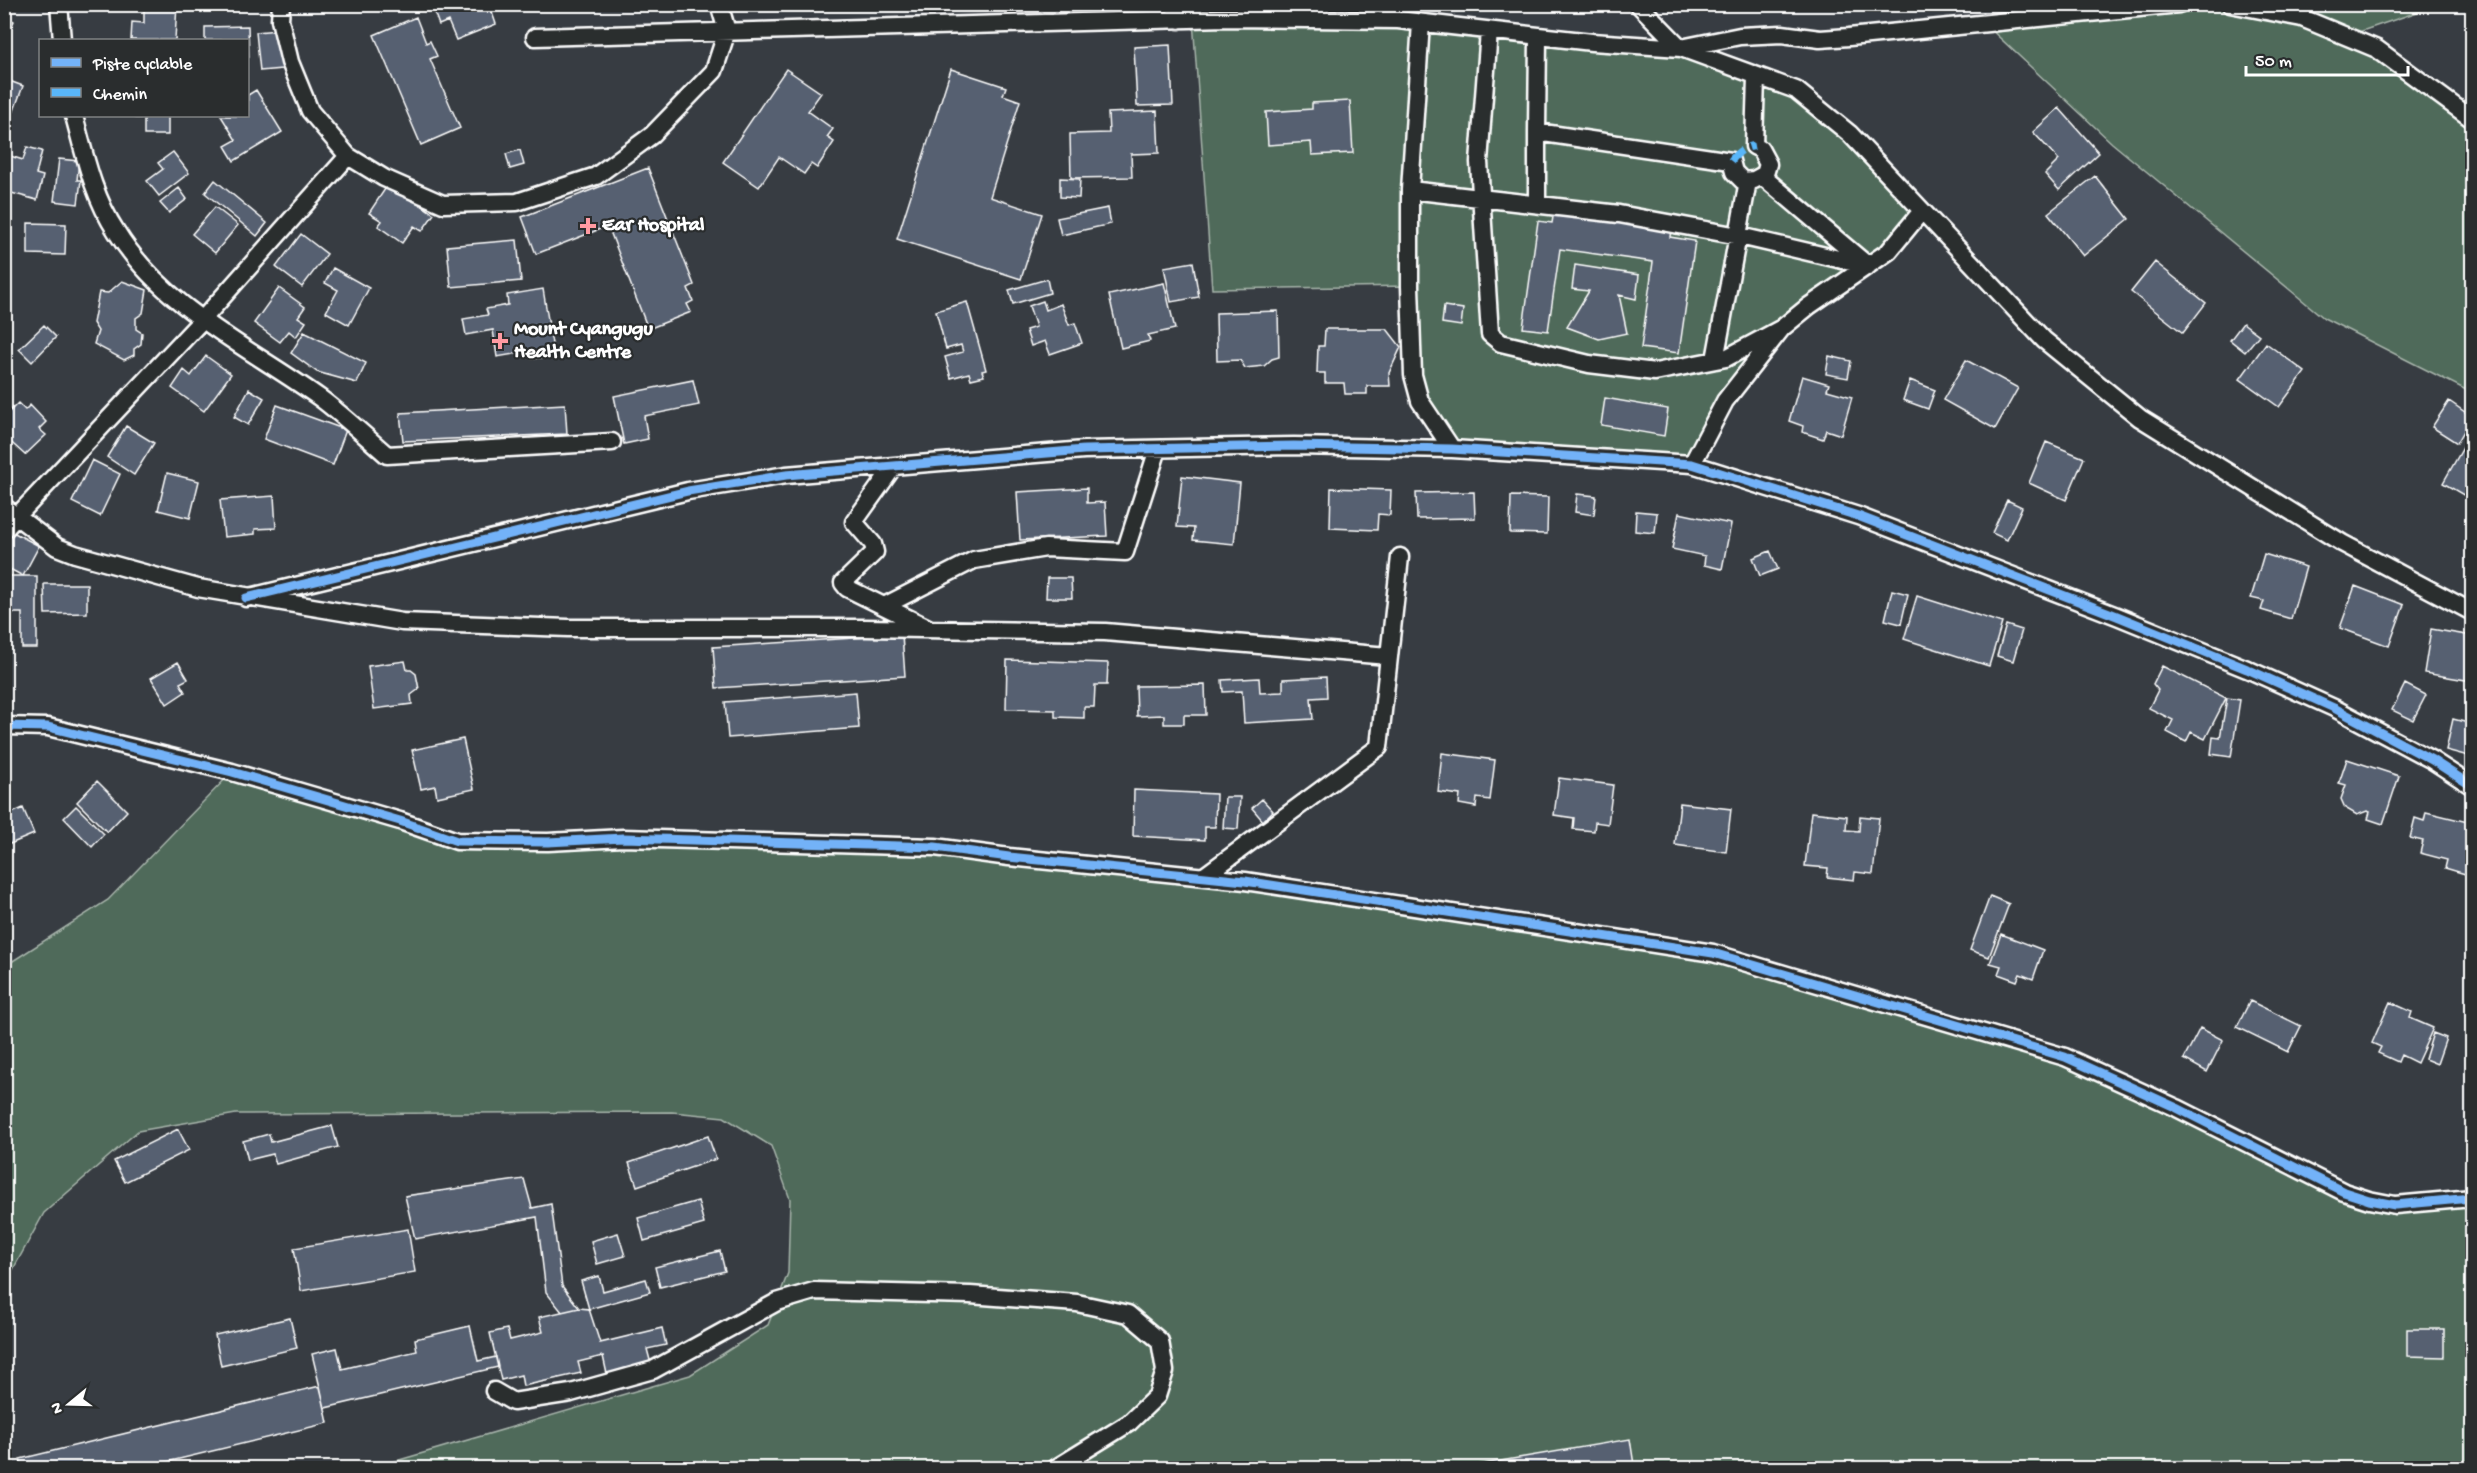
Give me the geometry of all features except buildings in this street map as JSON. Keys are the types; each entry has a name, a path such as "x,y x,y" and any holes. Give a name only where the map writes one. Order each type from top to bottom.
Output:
{"street":[{"path":"58,4 62,39"},
{"path":"281,4 280,20 290,62 310,111 348,156 384,178 443,204 517,202 596,176 652,135 714,71 727,31 719,4"},
{"path":"1638,4 1681,48 1796,90 1841,127 2044,340 2140,418 2342,543 2472,612"},
{"path":"535,37 1227,11 1398,20 1592,42 1681,48 1740,36 1782,34 1820,39 1849,37 2179,4"},
{"path":"2230,4 2302,18 2377,49 2472,119"},
{"path":"1421,23 1410,190 1413,375 1420,401 1452,449"},
{"path":"1489,31 1479,162 1490,334 1502,343 1589,364 1655,372 1726,358 1782,328 1809,306 1889,251 1921,212"},
{"path":"1537,203 1538,36"},
{"path":"1537,132 1731,161 1734,172 1743,181 1755,178 1765,174 1768,164 1760,149 1754,146 1756,77"},
{"path":"74,117 95,191 116,232 156,283 203,319 322,400 387,454 612,442"},
{"path":"4,530 11,512 203,319 348,156"},
{"path":"1715,360 1738,235 1755,178"},
{"path":"1755,178 1868,266"},
{"path":"1410,190 1481,200 1537,203 1619,214 1738,235 1868,266"},
{"path":"1692,464 1725,401 1782,328"},
{"path":"246,598 688,491 786,475 1084,450 1294,446 1452,449 1692,464 1858,516 2247,669 2334,708 2432,760 2472,786"},
{"path":"884,606 974,560 1046,548 1125,552 1158,449"},
{"path":"894,466 854,522 873,544 875,552 843,583 847,588 931,629"},
{"path":"11,512 57,547 75,554 198,588 246,598 402,622 568,628 1105,632 1388,656"},
{"path":"1203,877 1378,747 1400,557"},
{"path":"4,726 48,728 232,771 400,821 457,841 548,842 623,838 935,847 1009,857 1245,881 1713,953 2065,1058 2177,1108 2344,1192 2369,1200 2403,1205 2472,1198"},
{"path":"494,1390 513,1402 570,1393 653,1370 777,1302 814,1291 980,1295 1077,1303 1128,1314 1160,1341 1165,1371 1157,1396 1129,1423 1056,1468"}],"green space":[{"path":"2179,5 2230,5 2302,18 2310,5 2438,5 2347,36 2472,119 2472,393 2324,318 2112,143 1985,24"},
{"path":"1193,20 1398,20 1681,48 1798,87 1925,203 1889,251 1782,328 1692,464 1452,449 1420,401 1410,286 1212,289"},
{"path":"232,772 457,841 889,844 1245,881 1713,953 2065,1057 2369,1200 2472,1198 2472,1468 372,1468 690,1375 768,1325 788,1273 790,1199 771,1146 724,1117 672,1112 236,1114 138,1131 44,1213 5,1284 5,966 108,900"}],"marked path":[{"path":"1731,161 1741,151 1754,146"}],"cycle path":[{"path":"246,598 688,491 786,475 1084,450 1294,446 1452,449 1692,464 1858,516 2247,669 2334,708 2432,760 2472,786"},
{"path":"4,726 48,727 232,772 400,821 457,841 548,842 623,838 935,847 1009,857 1245,881 1713,953 2065,1057 2177,1108 2344,1192 2395,1205 2472,1198"}],"place":[{"name":"Ear Hospital","path":"588,226"},
{"name":"Mount Cyangugu Health Centre","path":"500,341"}]}
